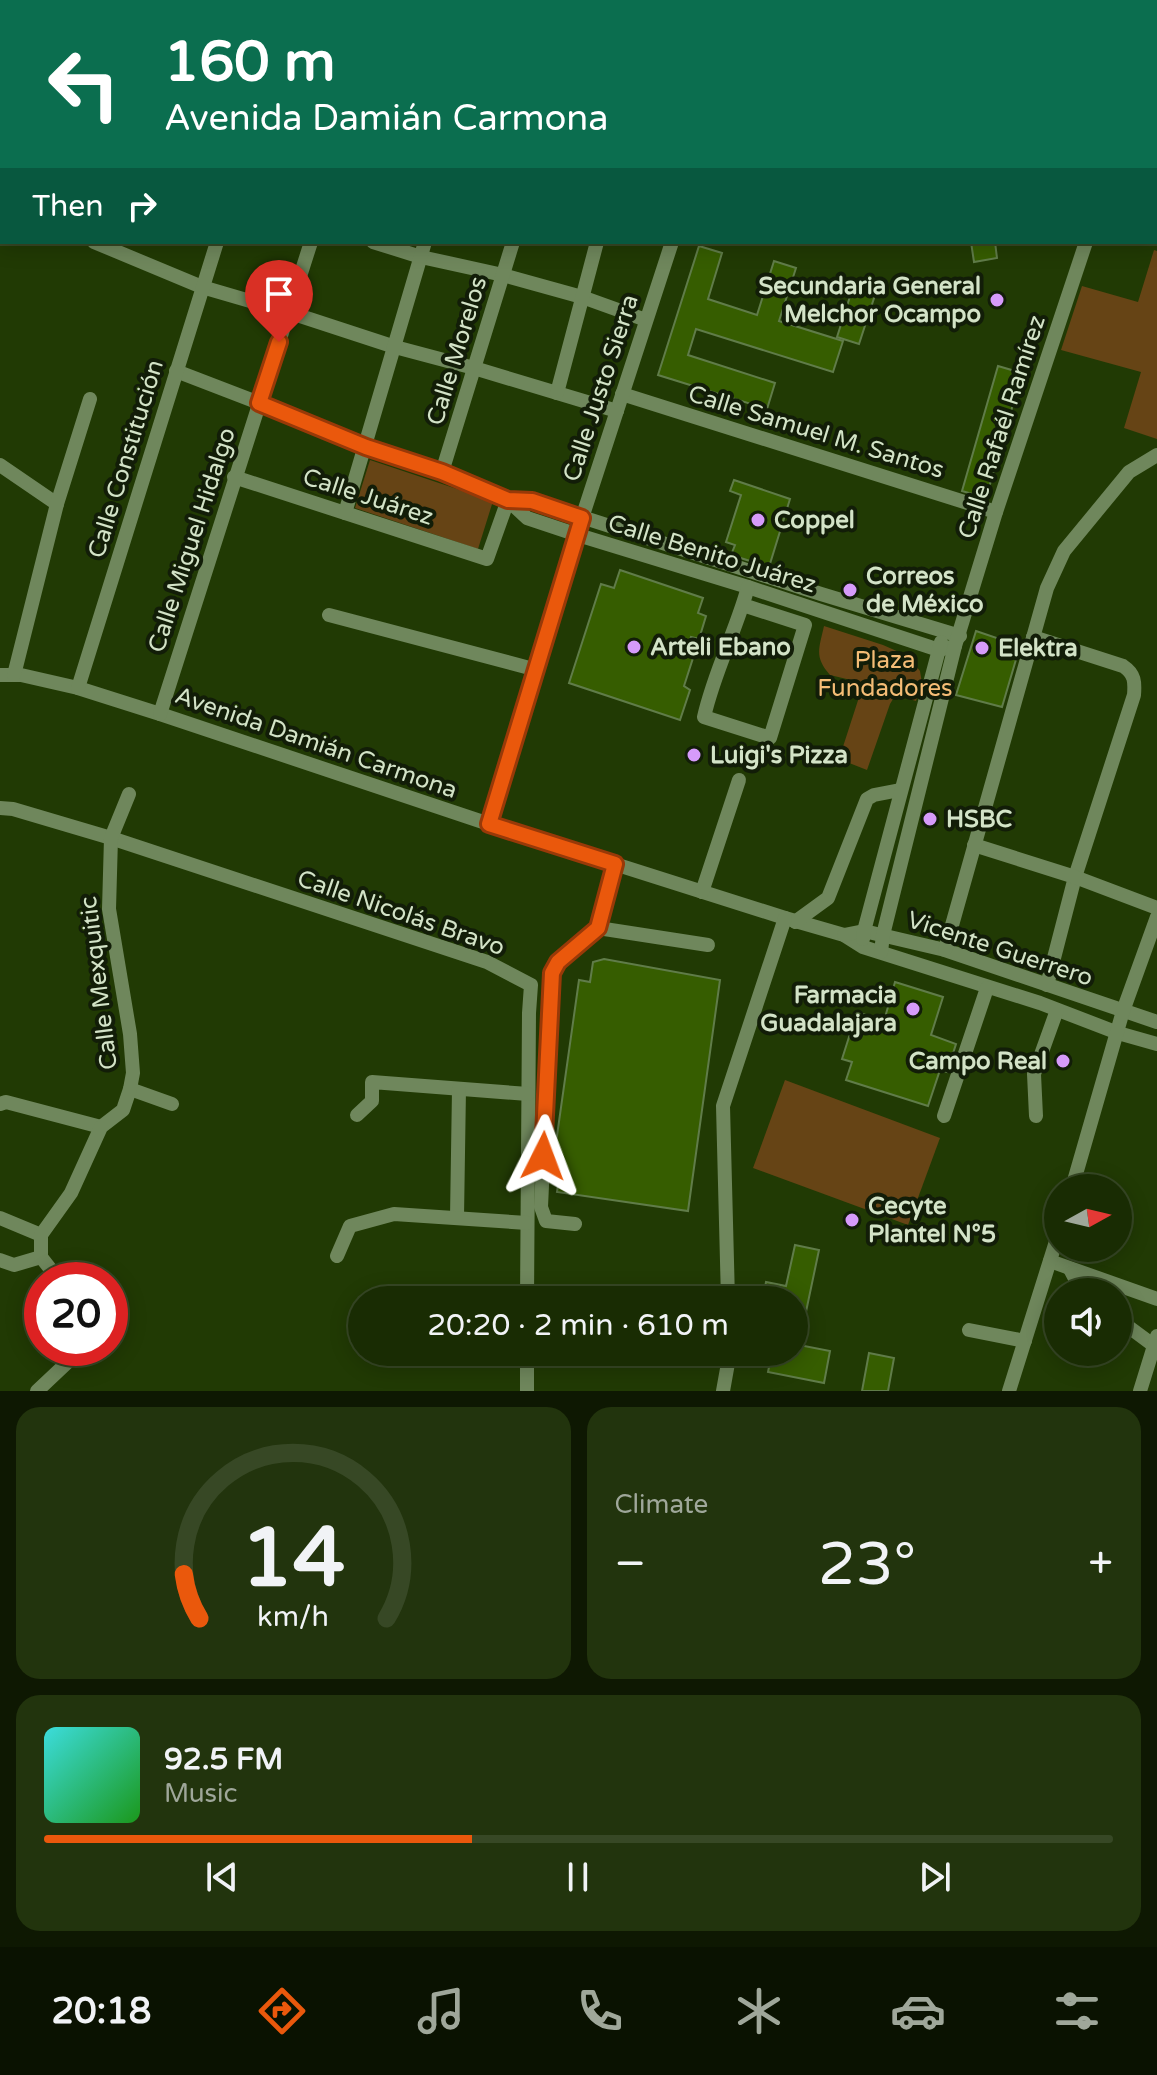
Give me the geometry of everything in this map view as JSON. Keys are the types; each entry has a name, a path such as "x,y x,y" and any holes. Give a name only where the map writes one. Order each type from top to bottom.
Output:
{"street":[{"path":"99,244 202,287 617,411"},
{"name":"Calle Constitución","path":"78,688 216,244"},
{"name":"Calle Miguel Hidalgo","path":"160,714 310,244"},
{"path":"386,244 423,250 582,297 646,320"},
{"name":"Calle Morelos","path":"442,472 512,244"},
{"path":"557,393 596,244"},
{"name":"Calle Justo Sierra","path":"489,824 582,518 671,244"},
{"name":"Calle Rafaél Ramírez","path":"881,952 958,641 996,512 1085,244"},
{"path":"345,513 423,250"},
{"name":"Calle Benito Juárez","path":"176,371 366,447 442,472 508,500 527,518 939,650"},
{"name":"Calle Samuel M. Santos","path":"622,394 996,512"},
{"path":"7,675 90,399"},
{"path":"945,950 1047,588 1064,551 1129,472 1157,455"},
{"path":"0,465 57,504"},
{"name":"Calle Juárez","path":"234,477 487,559 508,500"},
{"path":"0,484 19,478"},
{"name":"Calle Benito Juárez","path":"508,500 532,501 943,631 958,641"},
{"path":"743,605 805,625 770,738 704,717 748,587"},
{"path":"816,609 821,594"},
{"path":"329,615 537,670"},
{"path":"863,947 864,931 943,631"},
{"path":"1033,637 1123,666 1131,671 1135,681 1134,695 1075,877 1047,985"},
{"path":"939,650 958,641"},
{"name":"Avenida Damián Carmona","path":"7,675 78,688 160,714 489,824 844,935 863,947"},
{"path":"702,892 739,780"},
{"path":"728,1286 723,1106 790,920 828,898 867,799 900,790"},
{"name":"Calle Mexquitic","path":"41,1235 71,1193 101,1127 123,1110 130,1089 133,1073 130,1034 109,909 111,838 129,794"},
{"name":"Calle Nicolás Bravo","path":"0,808 13,809 111,838 487,962 531,985 527,1286"},
{"path":"974,845 1075,877 1157,908"},
{"path":"575,1224 546,1221 541,1207 552,973 558,962 598,928 615,864"},
{"path":"1076,1174 1123,1011 1157,917"},
{"path":"598,928 708,945"},
{"name":"Avenida Damián Carmona","path":"844,935 864,931"},
{"name":"Vicente Guerrero","path":"864,931 945,950 1157,1022"},
{"name":"Vicente Guerrero","path":"863,947 1157,1044"},
{"path":"944,1116 987,988"},
{"path":"1036,1116 1034,1074 1057,1010"},
{"path":"357,1115 372,1101 372,1082 528,1094"},
{"path":"130,1089 172,1104"},
{"path":"457,1217 459,1089"},
{"path":"0,1104 6,1102 101,1127"},
{"path":"337,1256 350,1226 394,1214 527,1223"},
{"path":"0,1218 41,1235 41,1257 45,1262"},
{"path":"0,1260 14,1265 41,1257"},
{"path":"1009,1391 1050,1262"},
{"path":"1052,1262 1157,1299"},
{"path":"1070,1269 1075,1278"},
{"path":"1132,1327 1155,1340 1153,1366 1140,1391"},
{"path":"969,1330 1025,1341"},
{"path":"37,1391 64,1366"},
{"path":"527,1366 527,1391"},
{"path":"723,1391 727,1366"}],"green space":[{"path":"1154,250 1157,251 1157,439 1124,428 1141,372 1061,350 1082,286 1138,302"},
{"path":"370,460 493,501 478,549 355,508"},
{"name":"Plaza Fundadores","path":"824,626 908,656 920,671 922,683 916,701 899,696 890,704 867,770 839,759 862,688 859,682 830,675 825,669 819,652"},
{"path":"785,1080 940,1138 908,1225 753,1168"}],"building":[{"path":"971,244 995,244 997,258 974,262"},
{"path":"699,246 722,253 708,299 757,315 774,261 796,268 779,321 843,341 833,372 696,329 688,355 775,383 767,409 658,375"},
{"path":"854,284 876,292 859,344 837,337"},
{"path":"998,366 1022,373 986,498 962,491"},
{"name":"Coppel","path":"734,480 790,499 769,567 731,555 735,545 726,542 741,495 730,491"},
{"name":"Arteli Ebano","path":"620,570 703,598 698,613 706,616 699,639 691,637 685,655 693,658 684,686 690,690 680,720 569,683 601,584 614,588"},
{"path":"976,631 1020,646 1002,707 956,695"},
{"path":"604,959 720,980 688,1211 557,1192 561,1166 553,1164 579,980 590,982 593,962"},
{"path":"895,982 943,997 931,1035 956,1044 947,1072 940,1070 928,1106 846,1080 852,1062 842,1059 857,1012 884,1021"},
{"path":"795,1245 819,1250 808,1302 808,1286 786,1286"},
{"path":"766,1282 786,1286 765,1286"},
{"path":"808,1347 830,1351 824,1383 768,1372 769,1366 808,1366"},
{"path":"869,1353 894,1358 888,1391 862,1391"}],"place":[{"name":"Secundaria General Melchor Ocampo","path":"997,300"},
{"name":"Coppel","path":"758,520"},
{"name":"Correos de México","path":"850,590"},
{"name":"Arteli Ebano","path":"634,647"},
{"name":"Elektra","path":"982,648"},
{"name":"Luigi's Pizza","path":"694,755"},
{"name":"HSBC","path":"930,819"},
{"name":"Farmacia Guadalajara","path":"913,1009"},
{"name":"Campo Real","path":"1063,1061"},
{"name":"Cecyte Plantel N°5","path":"852,1220"}],"route":[{"path":"279,342 259,403 508,500 532,501 582,518 489,824 615,864 598,928 558,962 552,973 543,1156"}]}
